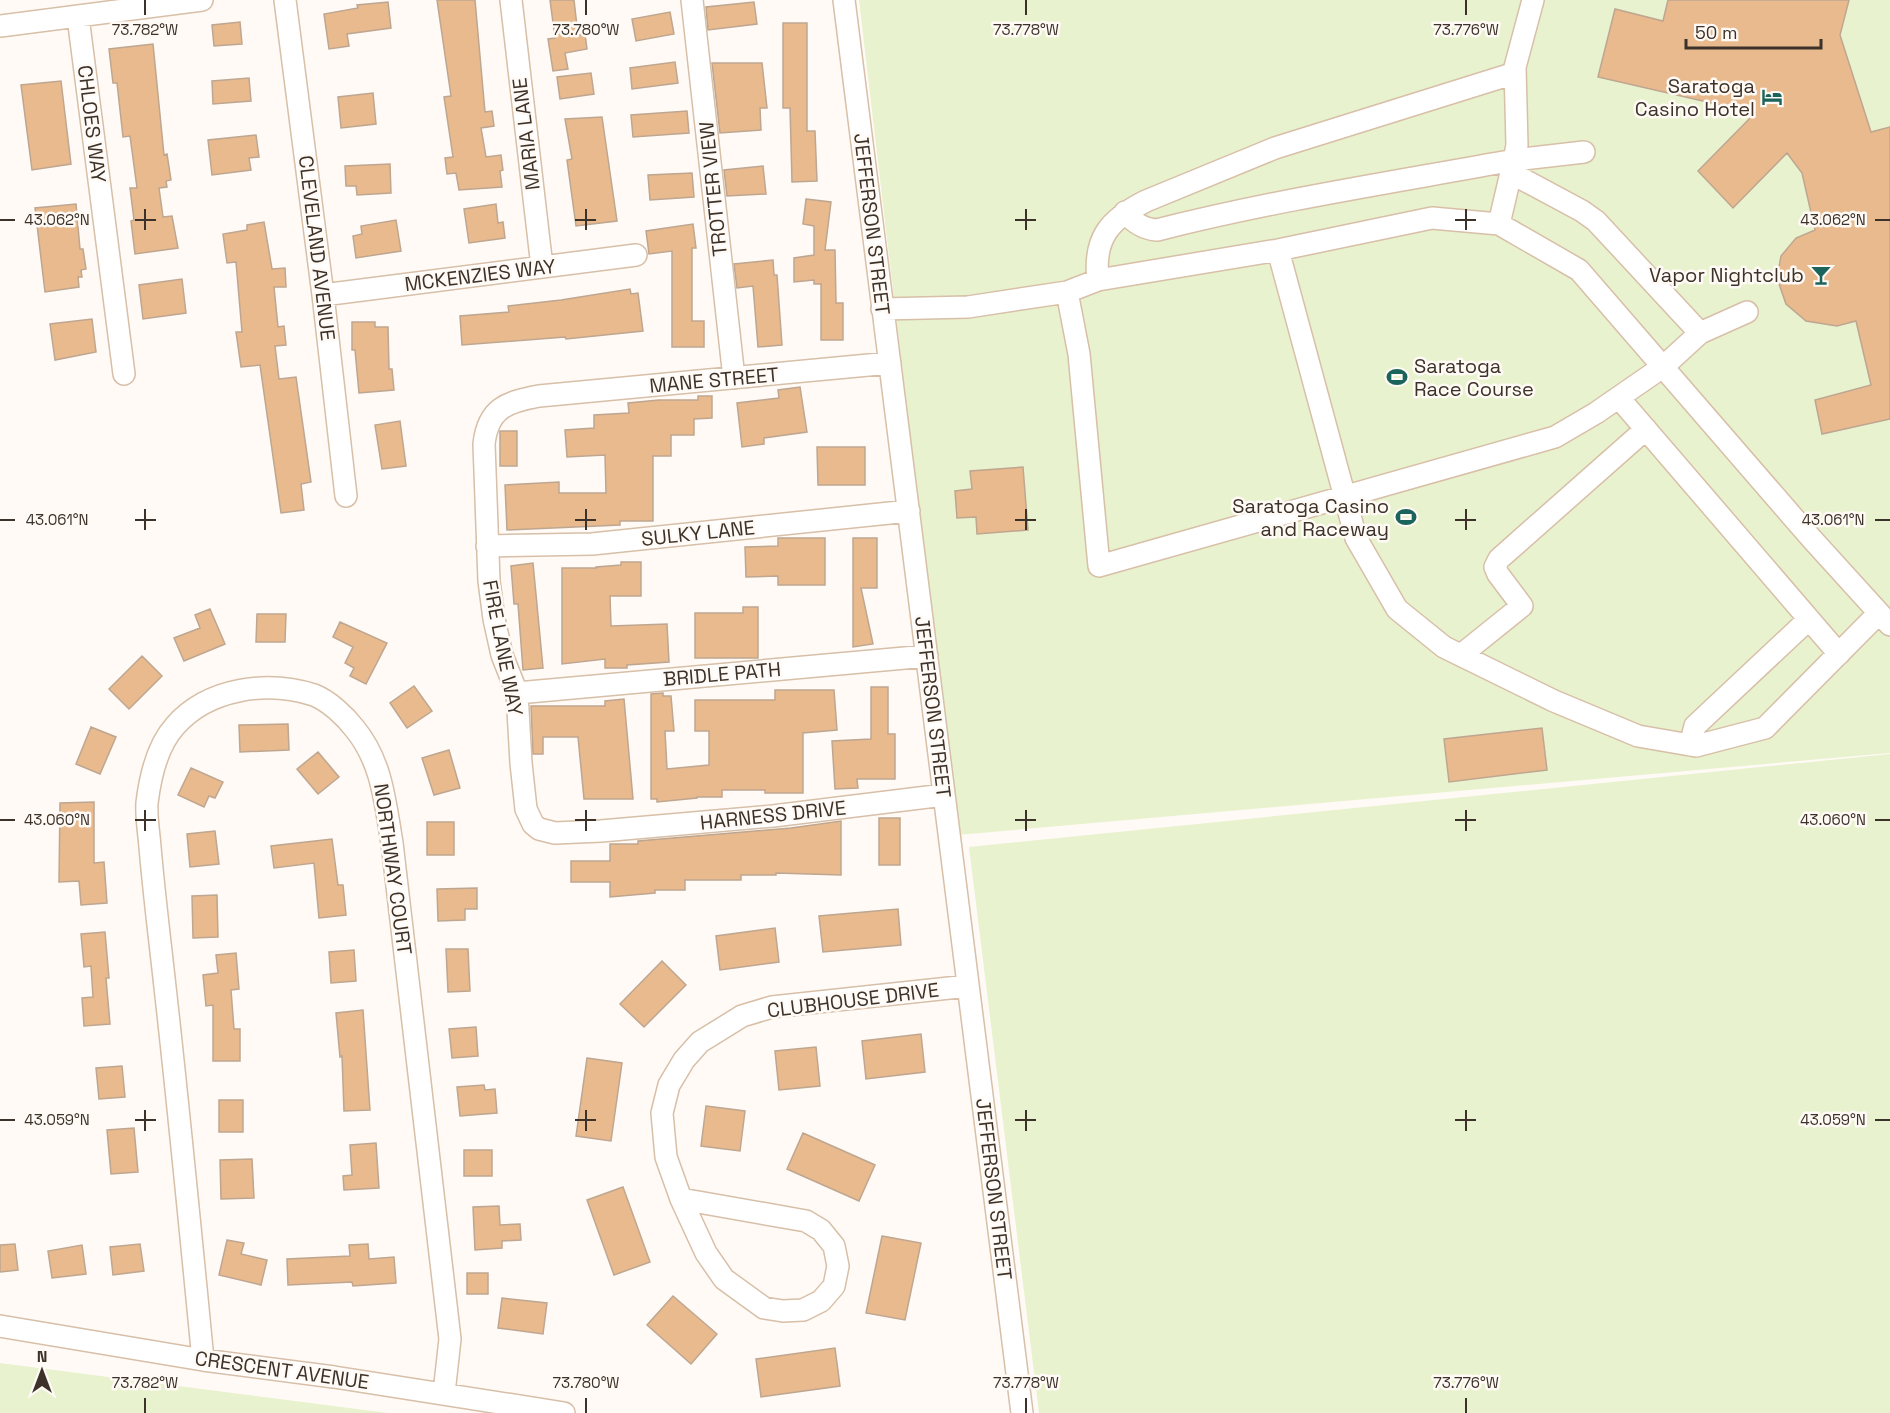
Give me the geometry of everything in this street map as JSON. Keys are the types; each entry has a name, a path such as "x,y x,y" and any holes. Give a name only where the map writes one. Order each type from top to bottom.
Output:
{"street":[{"path":"0,26 202,0"},
{"name":"CLEVELAND AVENUE","path":"285,0 346,496"},
{"name":"MARIA LANE","path":"511,0 542,267"},
{"name":"TROTTER VIEW","path":"692,0 734,378"},
{"name":"JEFFERSON STREET","path":"844,0 1022,1413"},
{"path":"1499,224 1517,145 1515,73 1533,0"},
{"name":"CHLOES WAY","path":"78,17 124,374"},
{"path":"1098,280 1100,240 1111,224 1125,212 1146,201 1275,148 1515,73"},
{"path":"1125,212 1131,220 1146,229 1157,230 1228,212 1335,190 1513,166 1584,152"},
{"path":"1513,166 1596,221 1700,333"},
{"path":"882,309 968,307 1067,292 1098,280 1278,250 1432,218 1499,224 1579,270 1787,511 1885,619 1839,654 1765,728 1696,746 1638,736 1554,701 1444,647 1397,609 1356,538 1278,250"},
{"name":"MCKENZIES WAY","path":"323,295 636,255"},
{"path":"1067,292 1079,354 1099,566 1555,437 1596,413 1664,366 1700,333 1747,312"},
{"name":"MANE STREET","path":"539,396 890,363"},
{"name":"FIRE LANE WAY","path":"539,396 510,402 499,409 485,431 487,546 494,619 502,655 517,693 521,763 528,817 533,824 547,832 601,831"},
{"path":"1618,398 1839,654"},
{"path":"1464,656 1466,651 1522,606 1498,574 1495,567 1499,560 1646,429"},
{"name":"SULKY LANE","path":"487,546 592,544 909,511"},
{"path":"1690,745 1695,726 1809,619"},
{"name":"BRIDLE PATH","path":"517,693 927,656"},
{"name":"NORTHWAY COURT","path":"203,1360 147,805 158,756 174,727 200,705 230,692 273,686 316,696 338,710 365,743 380,773 392,843 450,1339 444,1393"},
{"name":"HARNESS DRIVE","path":"601,831 774,816 944,795"},
{"name":"CLUBHOUSE DRIVE","path":"681,1199 806,1221 821,1230 834,1246 838,1266 834,1286 822,1301 803,1310 783,1311 764,1308 724,1279 706,1253 681,1199 666,1157 662,1113 669,1085 684,1060 700,1042 742,1016 771,1007 968,986"},
{"name":"CRESCENT AVENUE","path":"0,1326 203,1360 444,1393 564,1413"}],"green space":[{"name":"Saratoga Race Course","path":"859,0 1890,0 1890,753 957,835"},
{"path":"1890,754 1890,1413 1039,1413 969,847"},
{"path":"0,1363 388,1413 0,1413"}],"building":[{"path":"437,0 475,0 485,112 492,111 494,126 481,128 486,157 501,155 502,187 459,190 456,173 447,174 445,158 453,157 444,97 451,96"},
{"path":"550,0 574,0 578,35 585,34 587,49 565,53 568,69 553,71 548,39 555,38"},
{"path":"1668,0 1849,0 1840,35 1871,132 1890,127 1890,419 1822,434 1815,400 1871,385 1856,321 1837,326 1806,321 1786,304 1777,278 1781,256 1796,238 1815,230 1802,173 1787,153 1733,208 1698,171 1755,113 1598,77 1615,9 1663,21"},
{"path":"388,2 391,28 347,34 349,46 329,49 324,14 358,8 357,5"},
{"path":"754,2 757,24 708,30 706,7"},
{"path":"670,12 674,34 636,41 632,19"},
{"path":"240,22 242,44 214,46 212,25"},
{"path":"783,23 807,23 807,131 815,131 817,181 792,182 790,108 783,108"},
{"path":"153,44 164,155 167,154 171,180 166,181 167,187 159,188 163,217 172,216 178,248 135,254 130,188 137,188 130,136 123,137 117,83 113,83 109,49"},
{"path":"675,62 678,83 632,89 630,68"},
{"path":"712,63 762,63 767,108 760,108 761,130 720,133"},
{"path":"591,73 594,94 560,99 557,77"},
{"path":"249,78 251,101 213,104 212,81"},
{"path":"61,81 71,164 32,170 21,85"},
{"path":"373,93 376,124 341,128 338,97"},
{"path":"687,111 689,133 633,137 631,115"},
{"path":"602,117 617,221 576,226 567,160 572,159 565,119"},
{"path":"256,135 259,157 249,158 251,170 212,175 208,140"},
{"path":"390,164 391,193 357,195 356,186 346,186 345,166"},
{"path":"763,166 766,194 727,196 724,170"},
{"path":"692,173 694,197 650,200 648,175"},
{"path":"806,199 831,202 825,250 835,250 836,303 843,303 843,340 821,340 821,284 814,284 814,280 794,282 794,258 814,255 814,226 803,224"},
{"path":"76,204 80,249 83,249 86,269 81,270 82,277 78,277 79,287 45,292 35,208"},
{"path":"496,204 498,223 503,222 505,238 469,243 464,209"},
{"path":"396,220 401,251 356,258 353,236 362,234 361,226"},
{"path":"264,222 272,269 285,268 286,287 274,287 278,327 284,326 286,345 275,346 279,379 296,377 311,482 301,484 304,510 281,513 260,365 241,367 236,332 242,332 236,262 227,263 223,234 247,230 247,225"},
{"path":"693,224 696,248 692,248 692,321 704,321 704,347 672,347 672,251 649,254 646,231"},
{"path":"773,260 774,275 777,275 782,345 758,347 753,286 737,288 734,264"},
{"path":"182,279 186,313 143,319 139,285"},
{"path":"630,289 631,294 638,293 643,331 566,339 565,337 462,345 460,316 509,312 508,306"},
{"path":"92,319 96,352 55,360 50,324"},
{"path":"352,322 375,322 375,327 388,327 389,369 392,369 394,390 359,393 355,350 352,350"},
{"path":"800,387 807,432 764,438 764,444 742,447 737,403 779,398 778,390"},
{"path":"698,396 712,396 712,418 694,419 694,435 671,435 671,456 653,456 653,521 620,521 620,525 507,530 505,485 559,482 559,493 606,493 605,455 567,457 565,430 594,428 594,415 629,413 628,403 698,400"},
{"path":"400,421 406,466 382,469 375,425"},
{"path":"500,431 517,431 517,466 500,466"},
{"path":"817,447 865,447 865,485 818,485"},
{"path":"1023,467 1028,530 977,534 976,517 957,518 955,491 972,489 970,471"},
{"path":"778,538 825,538 825,585 778,585 778,576 746,577 745,547 778,546"},
{"path":"853,538 877,538 877,588 861,588 873,644 853,647"},
{"path":"621,562 641,562 641,596 610,596 611,626 667,624 669,662 627,665 627,668 605,668 605,659 562,664 562,568 596,568 621,565"},
{"path":"533,563 543,668 523,670 518,604 514,604 511,566"},
{"path":"743,607 758,607 758,658 695,658 695,613 743,613"},
{"path":"210,609 225,644 184,661 174,638 200,628 195,615"},
{"path":"257,614 286,614 285,642 256,642"},
{"path":"340,622 387,643 366,684 350,676 354,668 345,663 353,647 333,637"},
{"path":"142,656 162,676 129,709 109,689"},
{"path":"414,686 432,711 407,728 390,703"},
{"path":"871,687 888,687 888,734 895,734 895,779 857,779 858,788 835,789 832,741 871,739"},
{"path":"775,690 834,690 837,730 803,733 803,793 722,790 722,797 697,797 657,802 657,799 651,799 651,694 663,693 663,696 671,696 674,731 665,731 667,769 709,765 709,731 695,731 695,700 775,700"},
{"path":"624,699 633,799 584,799 578,737 543,737 543,754 533,754 531,706 605,706 605,701"},
{"path":"288,724 289,750 240,752 239,725"},
{"path":"91,727 116,737 100,774 76,764"},
{"path":"1542,728 1547,770 1449,782 1444,739"},
{"path":"449,750 460,788 434,795 422,758"},
{"path":"318,752 339,777 318,794 297,769"},
{"path":"191,768 223,782 215,798 209,796 204,807 178,795"},
{"path":"94,802 94,863 104,862 107,903 81,905 79,881 59,882 60,803"},
{"path":"879,818 900,818 900,865 879,865"},
{"path":"841,821 841,875 776,873 776,875 741,875 741,880 685,880 685,890 655,890 655,893 610,897 610,882 571,882 571,861 610,861 610,844 638,844 638,841 791,828"},
{"path":"427,822 454,822 454,855 427,855"},
{"path":"215,831 219,864 190,867 187,834"},
{"path":"332,839 338,885 343,885 346,915 319,918 314,863 274,868 271,846"},
{"path":"477,888 477,909 465,909 465,920 438,921 437,889"},
{"path":"217,895 218,937 193,938 192,896"},
{"path":"898,909 901,945 823,952 819,916"},
{"path":"775,928 779,962 720,970 716,936"},
{"path":"105,932 110,1024 84,1026 82,998 93,997 91,966 84,967 81,934"},
{"path":"446,949 468,949 470,991 448,992"},
{"path":"354,950 356,981 331,983 329,952"},
{"path":"236,953 239,989 231,990 234,1029 240,1029 240,1061 213,1061 213,1005 206,1006 203,975 218,973 216,955"},
{"path":"662,961 686,985 644,1027 620,1004"},
{"path":"363,1010 370,1110 344,1111 342,1056 340,1057 336,1013"},
{"path":"476,1027 478,1056 452,1058 449,1029"},
{"path":"921,1034 925,1072 866,1079 862,1041"},
{"path":"816,1047 820,1086 779,1090 775,1051"},
{"path":"587,1058 622,1063 611,1141 576,1136"},
{"path":"122,1066 125,1097 99,1099 96,1068"},
{"path":"484,1085 485,1090 495,1089 497,1113 460,1116 457,1087"},
{"path":"219,1100 243,1100 243,1132 219,1132"},
{"path":"706,1106 745,1111 740,1151 701,1146"},
{"path":"134,1128 138,1172 111,1174 107,1130"},
{"path":"803,1133 875,1165 859,1201 787,1169"},
{"path":"376,1143 379,1188 344,1190 343,1176 352,1175 350,1145"},
{"path":"464,1150 492,1150 492,1176 464,1176"},
{"path":"252,1159 254,1198 221,1199 220,1160"},
{"path":"623,1187 650,1262 614,1275 587,1200"},
{"path":"499,1206 500,1225 520,1224 521,1240 502,1241 502,1248 475,1250 473,1207"},
{"path":"882,1236 921,1243 905,1320 866,1313"},
{"path":"227,1240 244,1243 241,1254 267,1260 261,1285 219,1275"},
{"path":"15,1244 18,1270 0,1272 0,1245"},
{"path":"140,1244 144,1271 113,1275 110,1247"},
{"path":"368,1244 369,1259 394,1257 396,1283 353,1286 352,1282 288,1285 287,1259 350,1256 349,1245"},
{"path":"82,1245 86,1274 52,1278 48,1251"},
{"path":"467,1273 488,1273 488,1294 467,1294"},
{"path":"673,1296 717,1334 691,1364 647,1325"},
{"path":"502,1298 547,1303 543,1334 498,1328"},
{"path":"835,1348 840,1386 761,1397 756,1359"}],"place":[{"name":"Saratoga Casino Hotel","path":"1772,97"},
{"name":"Vapor Nightclub","path":"1821,275"},
{"name":"Saratoga Race Course","path":"1397,377"},
{"name":"Saratoga Casino and Raceway","path":"1406,517"}]}
